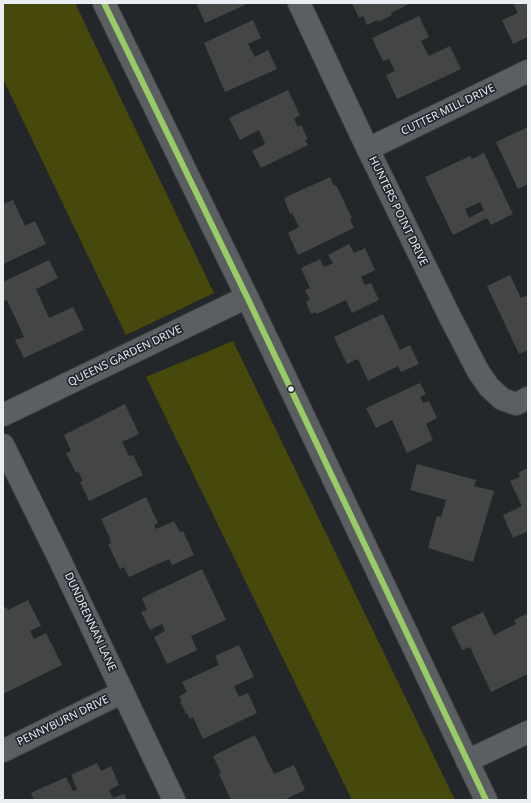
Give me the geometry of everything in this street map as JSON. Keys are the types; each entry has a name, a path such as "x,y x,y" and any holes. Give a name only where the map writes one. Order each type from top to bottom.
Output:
{"street":[{"path":"104,3 247,297 486,800"},
{"name":"HUNTERS POINT DRIVE","path":"299,3 368,149 478,371 489,387 502,399 522,401"},
{"name":"CUTTER MILL DRIVE","path":"368,149 528,71"},
{"name":"QUEENS GARDEN DRIVE","path":"3,415 247,297"},
{"name":"DUNDRENNAN LANE","path":"3,445 57,554 174,800"},
{"name":"PENNYBURN DRIVE","path":"3,751 123,692"},
{"path":"467,761 528,732"}],"shaded area":[{"path":"3,3 75,3 214,293 126,335 3,79"},
{"path":"233,341 455,800 352,800 146,377"}],"building":[{"path":"196,3 249,3 205,23"},
{"path":"352,3 411,3 391,13 392,15 378,22 377,20 367,25 363,16 359,18"},
{"path":"513,3 528,3 528,37 513,44 502,20 518,13"},
{"path":"419,16 429,37 421,41 429,56 450,46 461,69 397,99 386,75 395,71 389,59 383,61 372,38"},
{"path":"253,20 261,38 248,44 255,57 268,50 277,69 225,92 204,43"},
{"path":"288,90 300,115 294,119 298,127 301,125 308,139 305,140 308,145 261,168 252,151 265,144 259,130 240,140 229,118"},
{"path":"528,127 528,184 518,189 496,142"},
{"path":"484,153 513,214 491,225 487,218 453,235 425,177 470,156 472,159","holes":["480,202 484,210 469,218 465,209"]},
{"path":"330,177 334,186 336,185 352,218 350,219 354,228 298,255 288,233 299,227 292,213 290,214 284,198"},
{"path":"13,200 25,226 35,221 46,244 3,264 3,204"},
{"path":"349,244 354,253 365,248 375,270 361,277 365,285 371,283 379,300 352,313 346,300 317,314 316,312 311,314 306,302 310,300 305,290 310,288 301,268 320,259 324,267 333,263 328,255"},
{"path":"49,260 58,278 36,289 49,318 73,307 84,330 24,358 15,340 24,337 7,300 3,302 3,282"},
{"path":"510,275 521,298 528,295 528,350 519,354 487,286"},
{"path":"383,314 400,350 410,345 419,364 401,372 398,366 368,381 358,359 347,364 334,337"},
{"path":"420,383 426,394 420,397 423,403 429,401 437,418 426,424 433,440 407,453 392,420 376,428 366,408"},
{"path":"125,404 139,434 122,442 129,456 133,455 143,475 89,501 80,482 83,481 78,471 76,473 66,453 71,451 64,435"},
{"path":"417,464 476,480 474,486 494,491 473,562 428,548 437,516 441,517 446,500 410,490"},
{"path":"528,468 528,531 513,538 503,515 522,506 510,481 520,477 518,473"},
{"path":"146,497 158,523 154,525 156,529 174,521 180,532 183,531 194,555 172,565 169,559 129,577 124,567 120,569 108,544 111,543 101,519"},
{"path":"202,569 226,620 191,636 197,650 167,664 154,637 165,631 162,624 150,630 141,612 147,610 142,598"},
{"path":"28,600 41,626 30,631 34,639 46,633 62,665 3,694 3,608 6,607 8,610"},
{"path":"483,612 494,635 516,624 514,620 528,613 528,674 491,692 470,647 462,650 451,627"},
{"path":"239,645 254,677 234,686 239,697 248,693 257,713 203,739 193,717 190,719 180,701 182,701 179,696 187,692 182,682 219,665 215,656"},
{"path":"255,735 274,774 294,765 305,790 284,800 231,800 219,774 221,773 213,756"},
{"path":"97,763 101,771 111,766 119,785 109,790 113,798 124,794 127,800 34,800 31,793 66,777 73,791 77,790 71,775"}],"transit line":[{"path":"104,3 247,297 486,800"}]}
